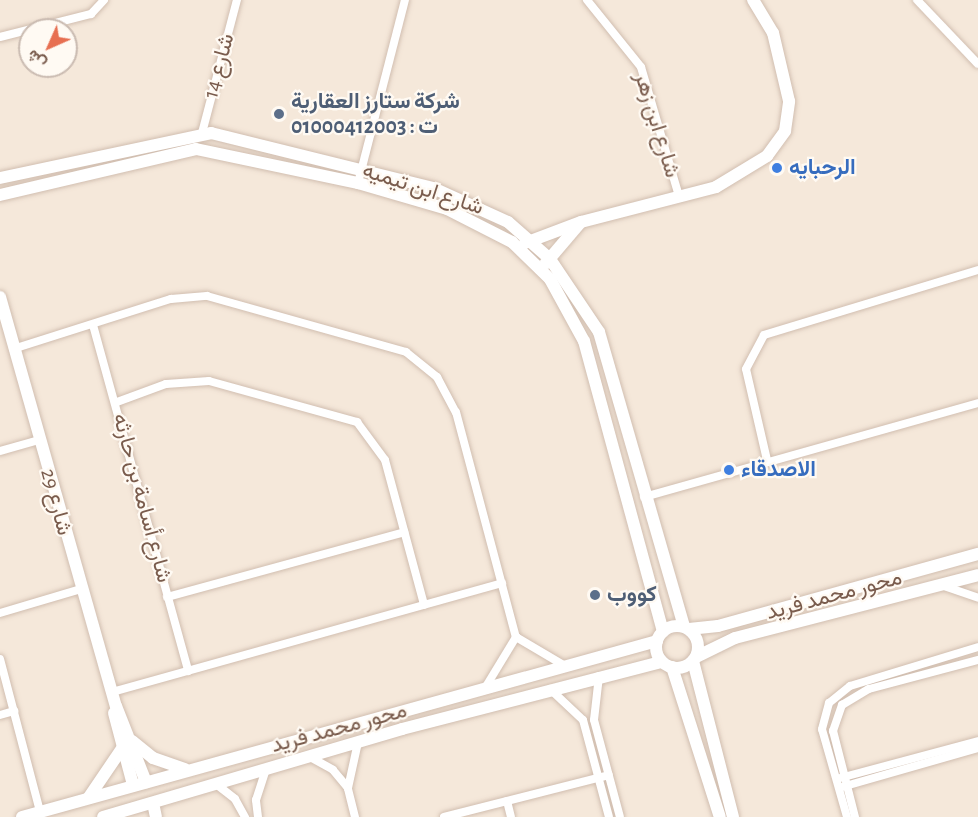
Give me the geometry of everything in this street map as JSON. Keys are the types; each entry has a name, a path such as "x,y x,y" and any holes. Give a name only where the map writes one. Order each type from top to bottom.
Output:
{"street":[{"path":"0,37 91,14 104,0"},
{"name":"شارع 14","path":"200,133 237,0"},
{"path":"358,183 405,0"},
{"name":"شارع ابن زهر","path":"587,0 641,67 679,196"},
{"path":"519,247 530,239 581,222 679,196 744,174 785,131 789,101 778,47 753,0"},
{"path":"917,0 978,64"},
{"path":"196,149 200,133"},
{"name":"شارع ابن تيميه","path":"0,178 200,133 220,135 362,168 482,205 530,239 550,259 599,332 644,497 686,628 697,639 695,659 733,817"},
{"path":"218,151 220,135"},
{"name":"شارع ابن تيميه","path":"0,195 196,149 218,151 358,183 447,209 519,247 540,268 567,306 593,368 667,664 720,817"},
{"path":"540,268 581,222"},
{"path":"767,460 746,369 764,334 978,270"},
{"path":"13,349 171,300 207,296 406,352 437,377 456,412 516,638 566,667"},
{"name":"شارع 29","path":"0,297 81,589 127,743 133,785"},
{"name":"شارع أسامة بن حارثه","path":"93,325 117,402 188,671"},
{"path":"117,402 166,384 209,381 342,414 378,444 424,605"},
{"path":"644,497 767,460 978,403"},
{"path":"0,451 39,440"},
{"path":"167,597 404,532"},
{"name":"محور محمد فريد","path":"22,817 566,667 686,628 718,626 978,554"},
{"name":"محور محمد فريد","path":"103,817 138,812 153,803 549,688 599,676 695,659 735,638 978,575"},
{"path":"112,692 502,584"},
{"path":"940,585 978,598"},
{"path":"0,613 81,589"},
{"path":"484,688 516,638"},
{"path":"855,817 822,729 835,695 978,647"},
{"path":"0,659 40,812"},
{"path":"847,817 833,731 842,705 869,689 978,660"},
{"path":"599,676 593,710 620,817"},
{"path":"549,688 583,720 609,817"},
{"path":"0,715 14,711"},
{"path":"842,782 978,741"},
{"path":"355,817 348,788 358,742"},
{"path":"89,797 127,743 153,758 189,770"},
{"name":"شارع 29","path":"127,743 146,782"},
{"path":"842,782 978,748"},
{"path":"309,756 333,770 348,788"},
{"path":"258,817 256,800 266,769"},
{"path":"444,817 609,776"},
{"path":"216,784 236,800 245,817"},
{"path":"507,801 512,817"},
{"path":"153,803 156,817"}],"shaded area":[{"path":"0,0 978,0 978,817 0,817"}],"place":[{"name":"شركة ستارز العقارية ت : 01000412003","path":"279,114"},
{"name":"الرحبايه","path":"777,168"},
{"name":"الاصدقاء","path":"729,470"},
{"name":"كووب","path":"595,595"}]}
